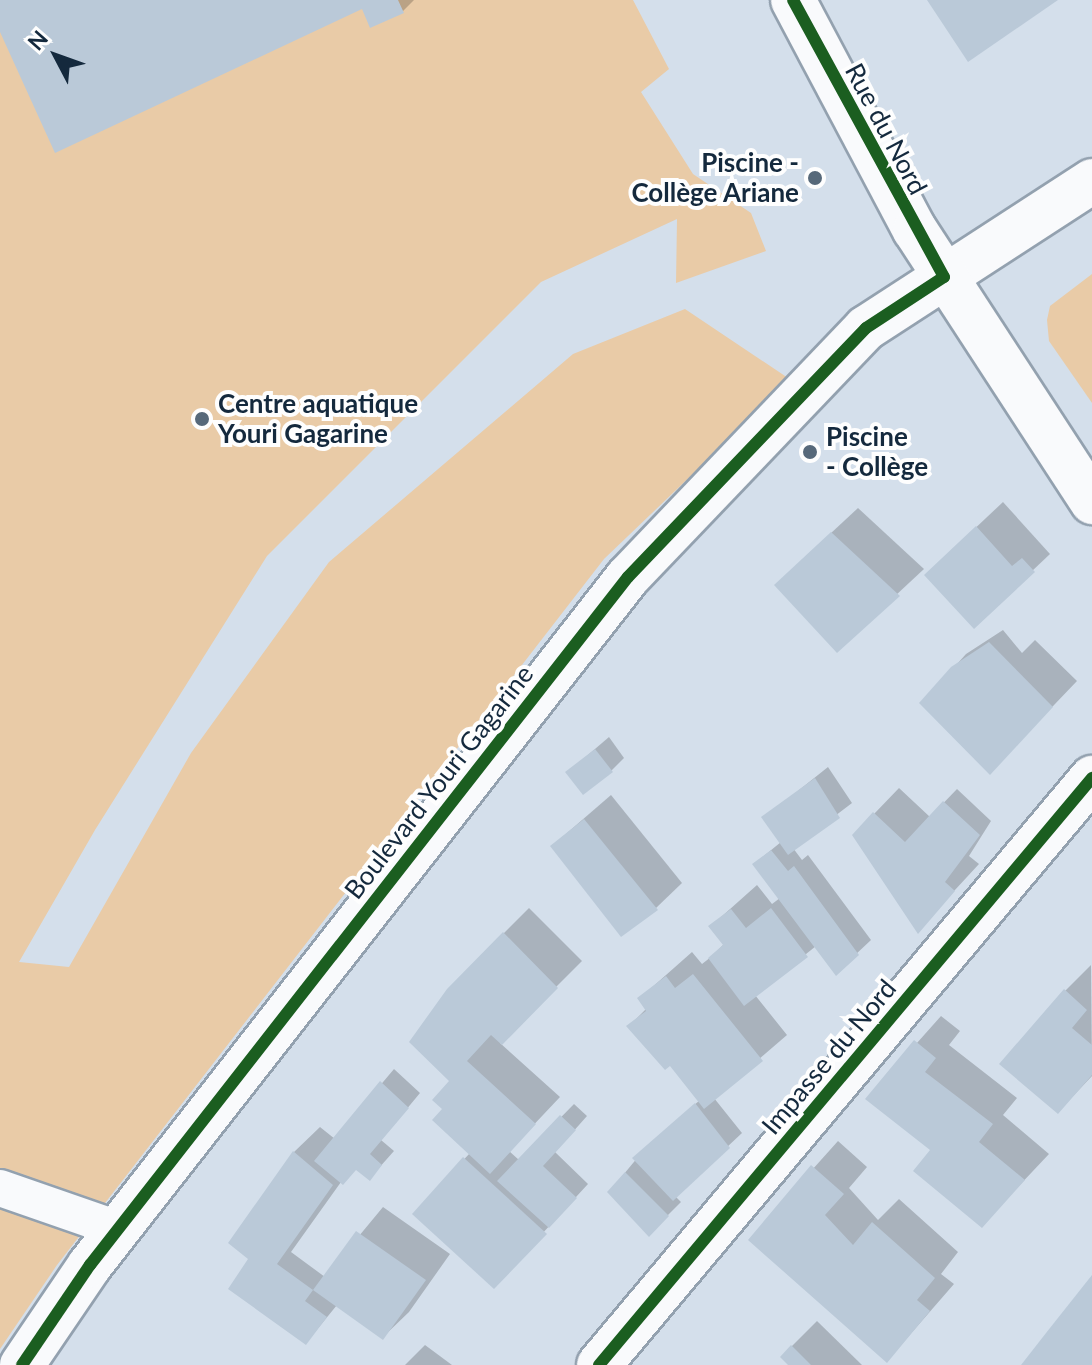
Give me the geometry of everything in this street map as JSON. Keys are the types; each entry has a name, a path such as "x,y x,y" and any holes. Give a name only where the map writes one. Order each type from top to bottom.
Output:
{"street":[{"name":"Rue du Nord","path":"793,0 944,277 1092,502"},
{"name":"Boulevard Youri Gagarine","path":"22,1365 118,1229 628,577 866,328 1092,181"},
{"name":"Impasse du Nord","path":"599,1365 1092,778"}],"lane":[{"path":"0,1188 118,1229"}],"shaded area":[{"name":"Centre aquatique Youri Gagarine","path":"0,0 633,0 669,69 641,92 693,174 751,213 766,251 676,283 677,219 541,282 267,556 95,830 19,962 69,967 191,753 329,562 573,354 685,309 791,380 604,559 57,1265 0,1349"},
{"path":"1092,274 1092,403 1049,341 1047,320 1050,306"}],"building":[{"path":"0,0 398,0 404,13 370,28 362,9 55,153 0,32"},
{"path":"927,0 1058,0 968,62"},
{"path":"976,526 1012,566 1022,558 1035,572 974,629 924,575"},
{"path":"831,532 900,596 837,653 774,585"},
{"path":"989,642 1053,707 990,775 919,703 951,667"},
{"path":"595,749 613,772 583,795 565,772"},
{"path":"815,778 840,818 788,855 761,817"},
{"path":"943,801 980,835 945,882 955,891 918,934 852,835 873,812 905,842"},
{"path":"584,819 658,910 621,937 550,846"},
{"path":"771,850 788,871 794,866 859,955 836,976 752,864"},
{"path":"771,908 808,957 744,1006 708,958 723,945 708,926 731,909 746,928"},
{"path":"503,932 558,988 502,1045 491,1035 467,1061 536,1124 490,1174 432,1120 442,1109 432,1100 449,1081 409,1042 447,989"},
{"path":"693,974 763,1061 704,1109 670,1066 665,1070 626,1026 646,1011 637,998 666,976 675,988"},
{"path":"1064,989 1087,1010 1072,1028 1092,1045 1092,1075 1058,1114 999,1064"},
{"path":"914,1040 936,1058 925,1072 993,1124 979,1142 1025,1180 982,1228 913,1171 930,1150 865,1099"},
{"path":"380,1081 409,1108 370,1154 382,1165 370,1181 356,1170 343,1185 314,1161"},
{"path":"695,1103 730,1148 673,1201 632,1158"},
{"path":"560,1115 576,1130 543,1166 577,1198 549,1228 497,1181"},
{"path":"293,1151 333,1185 277,1264 313,1290 305,1301 327,1317 306,1345 228,1289 248,1259 228,1243"},
{"path":"463,1157 547,1234 494,1289 412,1214"},
{"path":"811,1165 844,1194 825,1215 853,1245 872,1222 935,1278 917,1300 930,1311 887,1363 748,1240"},
{"path":"625,1172 669,1216 649,1237 607,1192"},
{"path":"356,1231 426,1280 383,1340 313,1290"},
{"path":"1092,1275 1092,1365 1021,1365 1046,1333"},
{"path":"791,1345 811,1365 788,1365 780,1357"}],"cycle path":[{"path":"22,1365 90,1265 628,577 866,328 944,277 793,0"},
{"path":"599,1365 1092,778"}],"place":[{"name":"Piscine - Collège Ariane","path":"815,178"},
{"name":"Centre aquatique Youri Gagarine","path":"202,419"},
{"name":"Piscine - Collège","path":"810,452"}]}
